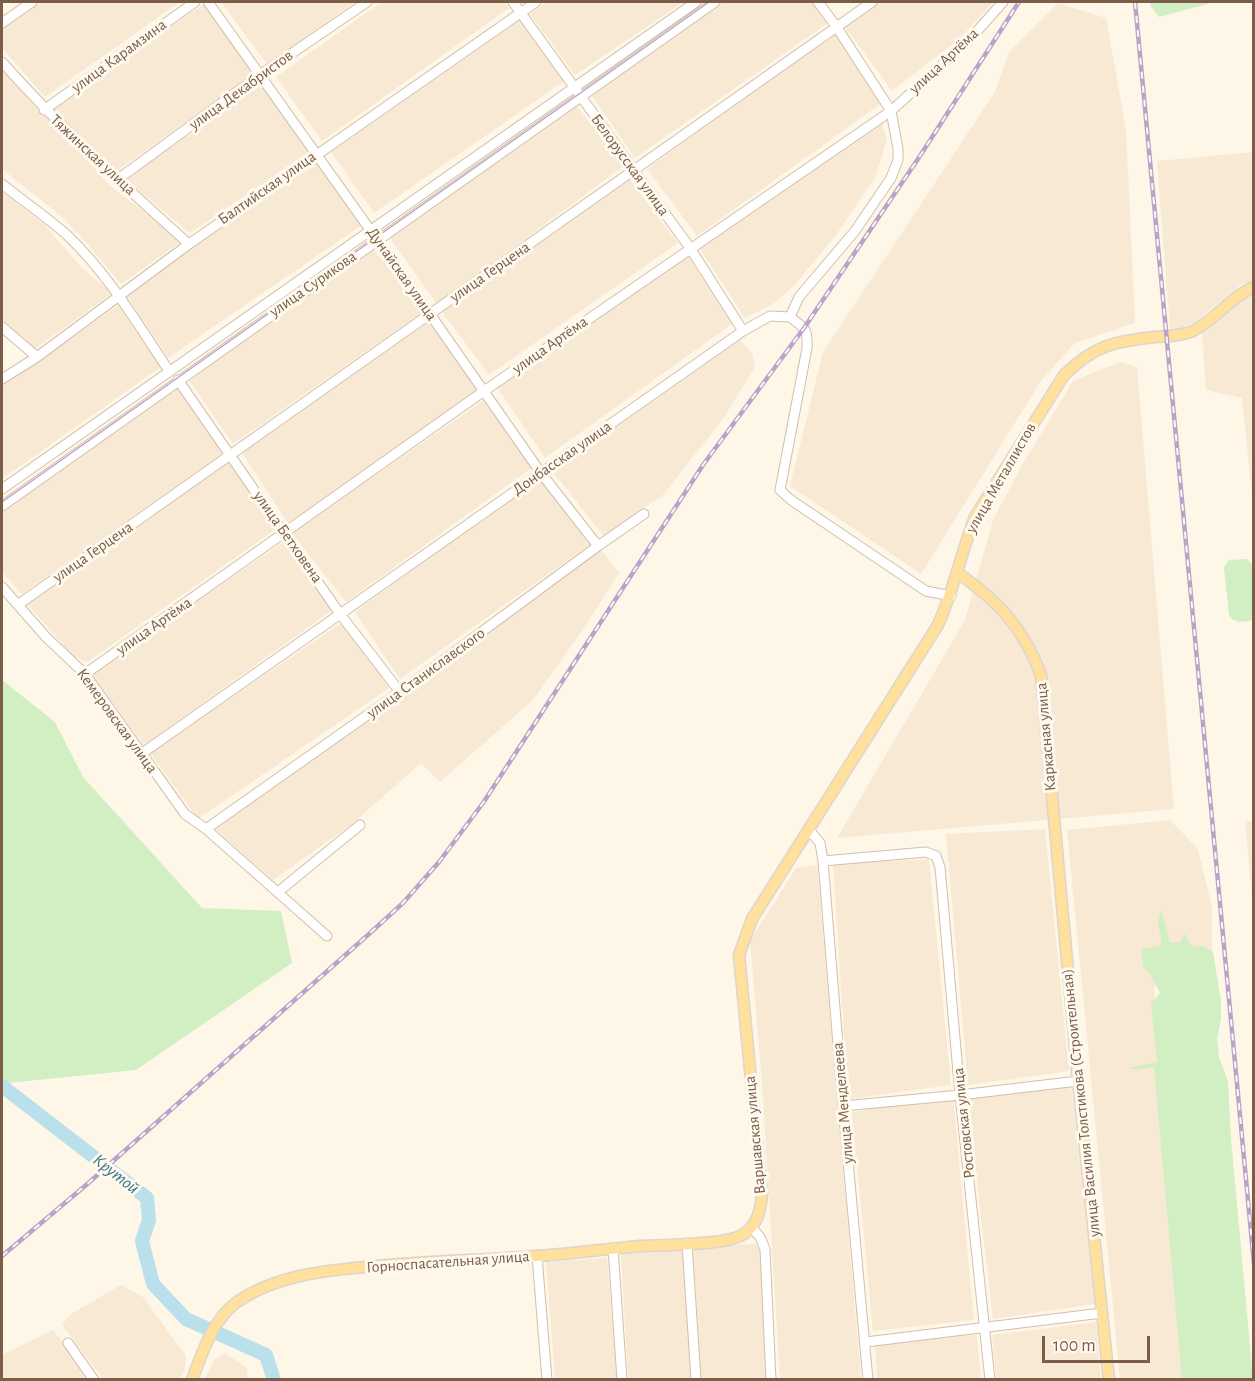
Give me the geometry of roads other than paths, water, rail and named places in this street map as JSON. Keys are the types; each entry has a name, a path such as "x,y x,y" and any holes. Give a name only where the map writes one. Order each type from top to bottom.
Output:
{"main road":[{"name":"улица Металлистов","path":"739,955 752,919 938,625 951,596 975,517 1064,375 1082,357 1122,341 1191,332 1214,318 1254,287"},
{"name":"Каркасная улица","path":"958,573 999,604 1020,631 1038,667 1044,695 1054,825"},
{"name":"улица Василия Толстикова (Строительная)","path":"1054,825 1109,1380"},
{"name":"Варшавская улица","path":"739,955 762,1194 758,1218 751,1227"},
{"name":"Горноспасательная улица","path":"192,1380 218,1322 238,1302 278,1282 300,1275 435,1261 537,1256 687,1243 739,1237 751,1227"}],"street":[{"path":"2,23 32,2"},
{"name":"улица Карамзина","path":"44,110 195,2"},
{"name":"Дунайская улица","path":"208,2 541,473 598,546"},
{"name":"улица Декабристов","path":"117,180 260,75 367,2"},
{"name":"Белорусская улица","path":"513,2 690,248 743,331"},
{"name":"Балтийская улица","path":"2,380 316,154 536,2"},
{"name":"улица Сурикова","path":"2,489 696,2"},
{"name":"улица Сурикова","path":"2,506 715,2"},
{"path":"818,2 891,111 898,160 891,178 855,231 799,297 790,317 808,333 780,490 791,500 926,591 951,596"},
{"name":"улица Герцена","path":"19,604 872,2"},
{"name":"улица Артёма","path":"85,674 184,605 283,531 891,111 970,39 1003,2"},
{"name":"Тяжинская улица","path":"2,62 44,110 117,180 189,244"},
{"path":"2,184 67,236 119,294 169,370"},
{"name":"Донбасская улица","path":"141,754 743,331 770,315 790,317"},
{"path":"2,327 37,357"},
{"name":"улица Бетховена","path":"178,380 340,614 400,692"},
{"name":"улица Станиславского","path":"206,829 400,692 644,514"},
{"name":"Кемеровская улица","path":"2,587 46,637 85,674 185,814 206,829 327,936"},
{"path":"278,892 360,825"},
{"name":"улица Менделеева","path":"809,830 820,843 823,861 868,1380"},
{"name":"Ростовская улица","path":"823,861 926,852 936,856 940,867 960,1095 990,1380"},
{"path":"843,1106 1078,1081"},
{"path":"751,1227 760,1237 765,1249 771,1380"},
{"path":"687,1243 696,1380"},
{"path":"613,1248 622,1380"},
{"path":"537,1256 547,1380"},
{"path":"866,1342 1102,1313"},
{"path":"68,1343 94,1380"}],"waterway":[{"name":"Крутой","path":"2,1086 147,1198 149,1220 142,1241 153,1284 186,1319 266,1355 274,1380"}],"tram line":[{"path":"2,502 709,2"}],"railway":[{"path":"2,1256 85,1186 369,934 403,903 439,862 483,803 703,465 804,328 918,159 1019,2"},
{"path":"1135,2 1254,1264"}]}
